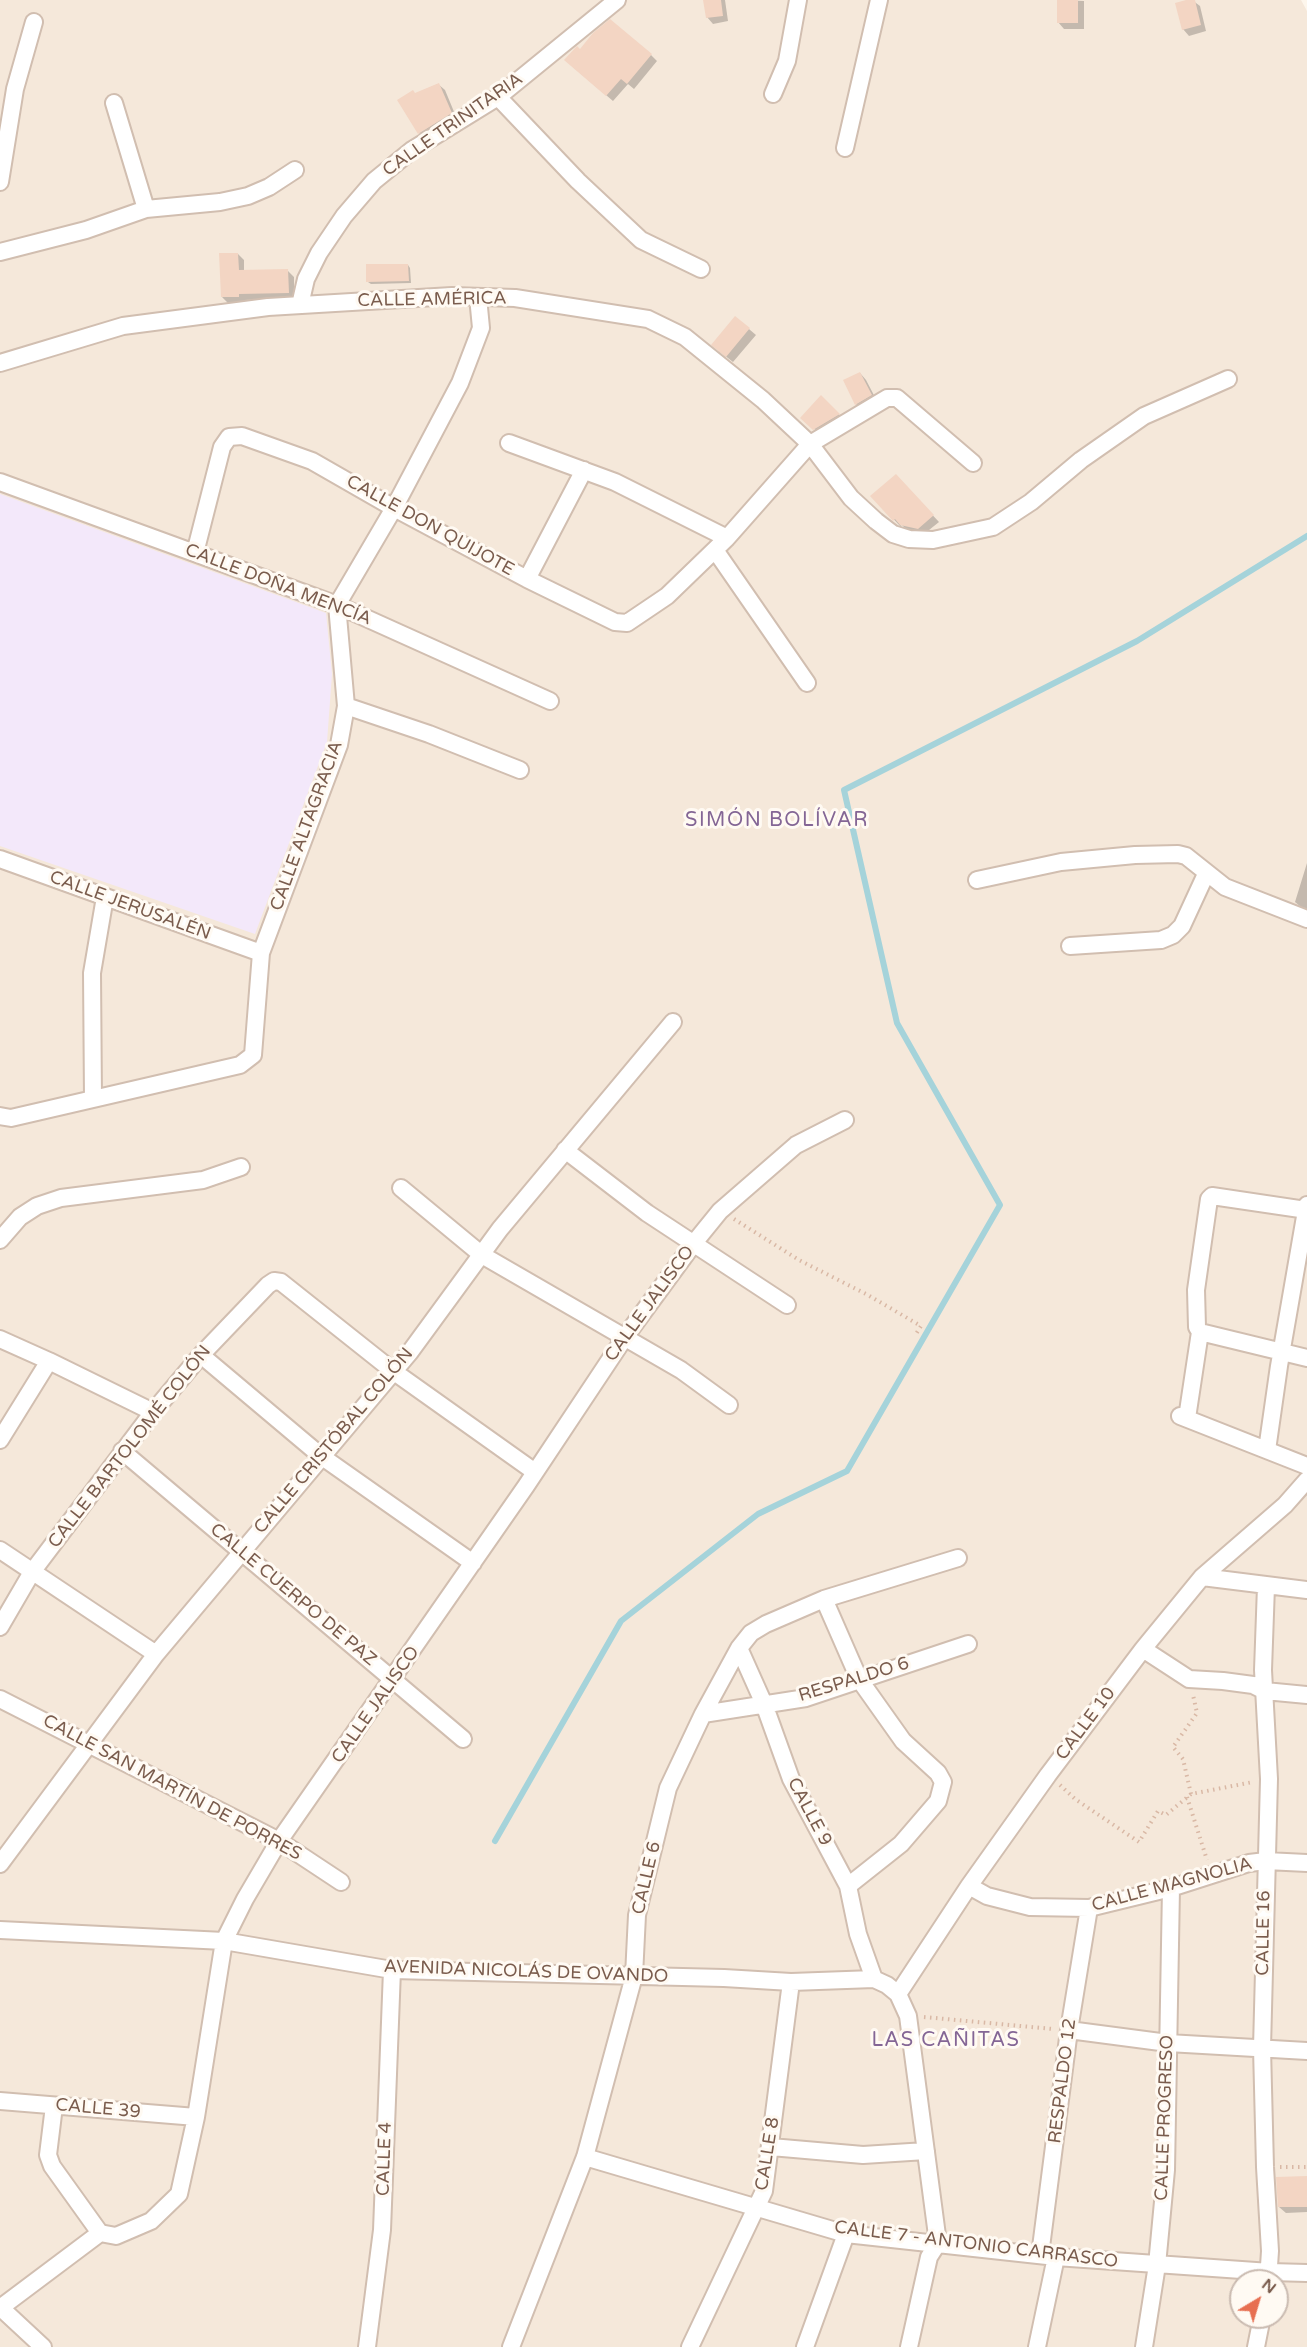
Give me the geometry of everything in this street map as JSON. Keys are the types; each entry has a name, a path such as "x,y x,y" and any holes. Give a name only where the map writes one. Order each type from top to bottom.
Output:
{"street":[{"name":"CALLE TRINITARIA","path":"300,305 306,279 320,253 344,216 374,181 412,150 498,97 617,0"},
{"path":"773,94 787,61 798,0"},
{"path":"845,148 879,0"},
{"path":"0,182 15,89 34,22"},
{"path":"498,97 578,181 641,240 701,270"},
{"path":"114,103 146,209"},
{"path":"0,252 86,230 146,209 220,202 248,196 269,187 295,170"},
{"name":"CALLE AMÉRICA","path":"0,363 123,326 268,307 452,296 515,298 648,319 686,338 763,400 810,444 863,510 893,534 909,539 933,540 993,527 1030,502 1081,460 1144,416 1228,379"},
{"path":"337,605 394,508 460,383 481,328 478,297"},
{"path":"721,544 810,444 892,397 897,398 973,463"},
{"name":"CALLE DON QUIJOTE","path":"195,553 222,447 229,438 242,436 312,461 527,579 615,622 627,623 667,596 721,544"},
{"path":"509,443 615,482 721,544 807,683"},
{"path":"527,579 584,470"},
{"name":"CALLE DOÑA MENCÍA","path":"0,482 337,605 550,701"},
{"name":"CALLE ALTAGRACIA","path":"0,1116 11,1118 240,1065 253,1055 261,953 339,745 346,706 337,605"},
{"path":"346,706 429,734 520,770"},
{"path":"977,880 1035,866 1135,855 1178,854 1186,856 1206,874 1225,886 1307,919"},
{"name":"CALLE JERUSALÉN","path":"0,859 261,953"},
{"path":"1070,946 1161,940 1173,935 1182,926 1206,874"},
{"path":"93,1100 92,973 105,897"},
{"name":"CALLE CRISTÓBAL COLÓN","path":"0,1864 156,1654 393,1371 565,1150 673,1022"},
{"name":"CALLE JALISCO","path":"100,2233 116,2236 150,2221 182,2189 224,1941 245,1899 279,1841 473,1563 625,1337 694,1243 720,1211 796,1145 845,1120"},
{"path":"565,1150 647,1213 788,1305"},
{"path":"0,1240 20,1217 37,1206 60,1198 203,1180 241,1167"},
{"path":"401,1188 482,1255 681,1370 729,1405"},
{"path":"1267,1450 1281,1350 1307,1208 1212,1196 1207,1209 1196,1290 1197,1327 1200,1332 1184,1417 1307,1466"},
{"name":"CALLE BARTOLOMÉ COLÓN","path":"0,1627 32,1572 122,1451 201,1355 274,1281 281,1282 393,1371 535,1472"},
{"path":"1200,1332 1307,1358"},
{"path":"0,1339 153,1412"},
{"path":"201,1355 321,1456 473,1563"},
{"path":"0,1440 49,1361"},
{"name":"CALLE CUERPO DE PAZ","path":"122,1451 463,1739"},
{"name":"CALLE 10","path":"898,1994 969,1886 1048,1774 1143,1649 1202,1577 1285,1505 1307,1480"},
{"path":"0,1550 156,1654"},
{"name":"CALLE 6","path":"511,2347 585,2157 634,1976 637,1915 668,1788 703,1714 740,1648 751,1633 766,1624 824,1599 958,1558"},
{"path":"1202,1577 1307,1590"},
{"name":"CALLE 16","path":"1266,1586 1263,1670 1269,1779 1262,2048 1269,2269"},
{"path":"824,1599 859,1679 903,1741 938,1773 943,1782 938,1801 901,1844 848,1886"},
{"name":"RESPALDO 6","path":"703,1714 806,1698 968,1644"},
{"name":"CALLE 9","path":"740,1648 764,1704 791,1779 848,1886 858,1934 874,1978"},
{"path":"1143,1649 1189,1679 1253,1685 1265,1691 1307,1695"},
{"name":"CALLE SAN MARTÍN DE PORRES","path":"0,1700 279,1841 341,1882"},
{"name":"CALLE MAGNOLIA","path":"969,1886 987,1896 1030,1907 1089,1908 1171,1888 1249,1863 1266,1861 1307,1863"},
{"name":"CALLE PROGRESO","path":"1144,2347 1157,2265 1166,2170 1171,1888"},
{"name":"RESPALDO 12","path":"1037,2347 1048,2256 1069,2030 1089,1908"},
{"name":"AVENIDA NICOLÁS DE OVANDO","path":"0,1930 224,1941 392,1970 791,1982 874,1978"},
{"name":"CALLE 4","path":"367,2347 382,2230 392,1970"},
{"path":"874,1978 898,1994 908,2016 938,2243 929,2257 909,2347"},
{"name":"CALLE 8","path":"690,2347 764,2191 791,1982"},
{"path":"1069,2030 1168,2043 1307,2051"},
{"name":"CALLE 39","path":"0,2101 196,2117"},
{"path":"43,2347 0,2308 100,2233 52,2166 48,2155 54,2106"},
{"path":"771,2147 863,2155 926,2151"},
{"name":"CALLE 7 - ANTONIO CARRASCO","path":"585,2157 846,2234 1229,2273"},
{"path":"805,2347 846,2234"},
{"name":"CALLE 7 - ANTONIO CARRASCO","path":"1289,2275 1307,2273"},
{"path":"1256,2347 1260,2329"}],"path":[{"path":"720,1211 799,1260 866,1294 921,1326 916,1334"},
{"path":"1189,1679 1197,1713 1173,1747 1183,1759 1189,1796 1212,1875"},
{"path":"1048,1774 1075,1799 1139,1842 1158,1811 1166,1815 1189,1796 1269,1779"},
{"path":"908,2016 1069,2030"},
{"path":"1265,2168 1307,2167"}],"shaded area":[{"path":"0,0 1301,0 1307,11 1307,2347 0,2347"},
{"path":"0,494 326,613 332,674 327,742 255,934 0,846"}],"building":[{"path":"703,0 721,0 723,16 706,18"},
{"path":"1057,0 1078,0 1078,23 1057,23"},
{"path":"1195,0 1201,25 1182,30 1175,3"},
{"path":"610,19 652,54 627,84 621,79 606,96 564,60 577,46 580,49 593,33"},
{"path":"439,83 452,113 418,134 397,100 413,90 415,93"},
{"path":"219,253 238,253 239,270 288,269 289,293 239,294 239,297 221,297"},
{"path":"366,264 408,264 409,281 366,282"},
{"path":"735,316 750,328 726,357 711,345"},
{"path":"860,372 872,395 855,405 843,380"},
{"path":"821,395 840,414 813,430 800,418"},
{"path":"896,474 934,515 918,529 900,525 895,519 893,521 870,496"},
{"path":"1307,2176 1307,2207 1278,2207 1276,2177"}],"waterway":[{"path":"495,1841 621,1621 758,1514 847,1471 1000,1205 897,1023 844,790 1137,641 1307,536"}],"district":[{"name":"SIMÓN BOLÍVAR","path":"777,821"},
{"name":"LAS CAÑITAS","path":"946,2041"}]}
